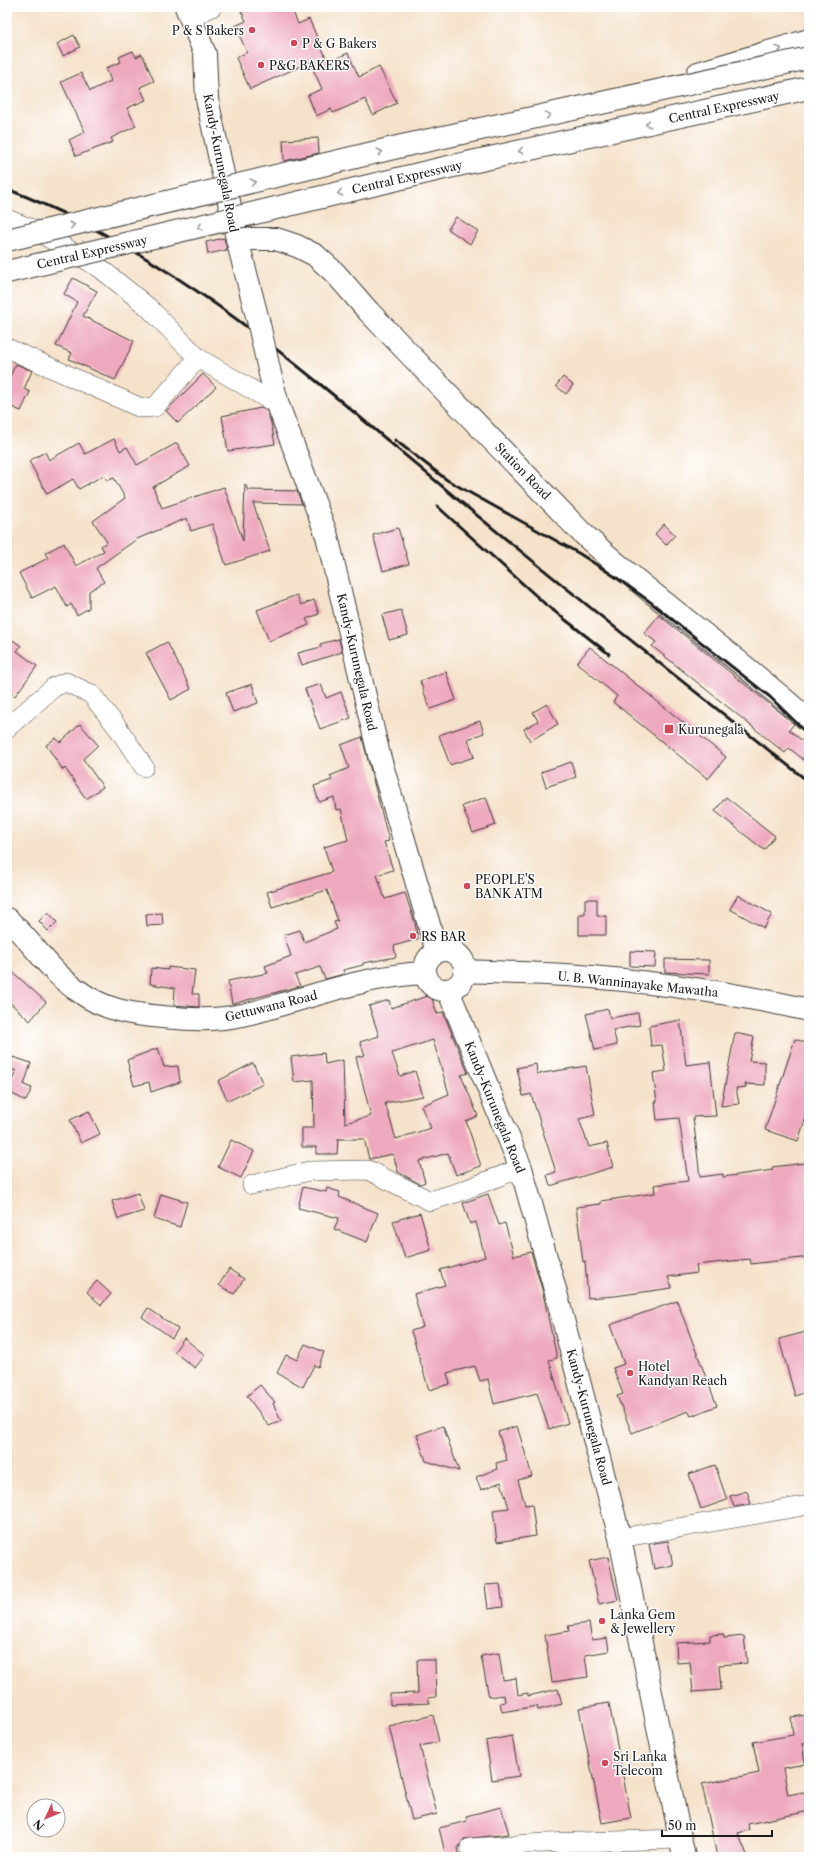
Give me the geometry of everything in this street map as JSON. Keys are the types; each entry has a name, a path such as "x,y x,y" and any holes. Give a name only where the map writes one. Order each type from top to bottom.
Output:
{"main road":[{"name":"Kandy-Kurunegala Road","path":"189,12 204,54 207,99 237,239 278,405 327,536 379,755 437,952"},
{"path":"594,105 809,40"},
{"path":"7,240 394,148 809,58"},
{"name":"Central Expressway","path":"7,272 444,168 809,88"},
{"name":"Station Road","path":"237,239 276,239 297,246 315,255 335,273 375,318 579,530 615,563 772,688 809,721"},
{"name":"Gettuwana Road","path":"7,919 62,978 76,990 101,1004 132,1015 189,1020 238,1016 371,979 397,974 425,973"},
{"path":"447,951 457,954 464,964 465,971 460,984 448,990 440,989 432,985 425,973 428,960 437,952 447,951"},
{"name":"U. B. Wanninayake Mawatha","path":"465,971 579,976 683,986 763,1000 809,1010"},
{"name":"Kandy-Kurunegala Road","path":"448,990 521,1168 556,1293 620,1538 682,1848"}],"street":[{"path":"189,12 212,7"},
{"path":"7,219 35,230 100,268 148,307 198,358 278,405"},
{"path":"7,348 141,408 155,407 198,358"},
{"path":"7,728 54,687 66,682 91,694 118,728 144,767"},
{"path":"252,1185 309,1171 368,1170 430,1201 459,1192 521,1168"},
{"path":"620,1538 809,1504"},
{"path":"470,1848 545,1843 682,1848"}],"building":[{"path":"239,7 291,7 298,24 309,19 328,62 348,53 359,77 379,67 397,103 373,115 365,99 333,113 331,109 316,116 308,95 322,89 310,62 250,89 236,58 247,52 235,26 246,21"},
{"path":"74,35 80,47 63,56 57,44"},
{"path":"133,51 136,57 142,54 154,81 140,87 146,100 127,108 136,126 111,138 113,142 76,156 69,140 85,132 61,82 81,73 90,91 111,81 106,68 121,62 119,57"},
{"path":"318,138 319,153 284,161 283,140"},
{"path":"456,217 478,231 470,244 448,229"},
{"path":"224,238 227,250 208,254 206,242"},
{"path":"73,278 97,291 83,316 134,341 115,380 69,359 72,353 56,346 77,302 64,294"},
{"path":"16,364 32,371 24,389 30,392 21,411 7,405 7,382"},
{"path":"203,374 216,387 178,423 166,411"},
{"path":"563,377 573,385 566,394 556,386"},
{"path":"261,408 267,411 275,444 228,451 222,416"},
{"path":"114,439 120,451 127,447 137,465 177,443 190,466 153,487 162,508 224,487 243,541 245,484 248,490 297,491 302,504 253,503 270,551 226,565 212,524 191,531 187,518 137,539 96,568 104,582 89,591 89,608 77,615 71,604 67,607 56,586 32,598 19,573 48,558 45,553 64,543 76,566 104,551 101,546 107,542 93,521 125,498 114,478 107,481 104,475 79,489 73,479 47,494 29,461 45,452 49,460 79,443 85,454"},
{"path":"664,524 675,535 666,545 655,534"},
{"path":"398,528 409,564 383,571 373,535"},
{"path":"297,595 301,605 314,600 319,614 306,619 309,625 269,641 257,610"},
{"path":"401,610 408,635 389,640 382,615"},
{"path":"659,615 794,724 789,730 809,746 809,764 789,748 785,753 652,646 656,642 644,633"},
{"path":"7,636 21,646 17,651 37,666 15,696 7,690"},
{"path":"339,639 342,652 302,665 298,653 321,647 320,644"},
{"path":"167,642 191,689 171,700 146,653"},
{"name":"Kurunegala","path":"590,647 726,757 708,779 613,702 617,696 577,663"},
{"path":"446,672 456,700 430,709 420,681"},
{"path":"252,684 258,703 233,712 226,693"},
{"path":"321,684 326,698 341,692 351,718 320,729 305,689"},
{"path":"547,704 558,724 530,741 524,729 538,721 533,712"},
{"path":"480,721 484,733 468,739 474,757 450,765 439,735"},
{"path":"80,724 98,745 83,759 103,787 86,799 65,768 63,770 46,745 56,738 60,743"},
{"path":"362,737 389,841 384,842 393,870 377,875 385,899 405,893 415,923 418,939 394,946 396,957 363,963 363,965 343,970 344,974 325,979 320,967 295,975 300,986 232,1004 228,981 268,973 265,966 291,956 284,935 300,930 304,942 337,929 334,922 338,921 327,890 272,907 267,892 332,872 324,847 348,840 341,809 336,810 334,797 319,802 314,786 332,780 330,776 349,768 341,745"},
{"path":"571,762 576,777 546,787 541,772"},
{"path":"486,797 496,825 473,833 462,806"},
{"path":"726,797 775,836 764,850 715,811"},
{"path":"738,895 772,914 764,928 730,909"},
{"path":"585,899 597,899 597,916 606,916 606,935 579,935 579,914 585,914"},
{"path":"48,912 57,922 48,931 39,921"},
{"path":"162,913 163,925 147,926 146,914"},
{"path":"630,951 656,952 655,967 630,966"},
{"path":"665,959 709,960 709,974 665,972"},
{"path":"7,967 46,1002 30,1021 7,1000"},
{"path":"168,967 195,970 192,994 199,994 199,1007 174,1005 175,988 150,984 151,968 168,970"},
{"path":"431,995 437,1014 443,1012 468,1073 461,1075 478,1116 466,1121 481,1166 456,1175 448,1153 419,1161 425,1182 420,1184 398,1172 393,1154 369,1159 364,1139 338,1139 337,1154 316,1154 316,1147 302,1147 302,1128 314,1128 313,1080 294,1082 291,1057 324,1053 325,1064 343,1060 345,1123 371,1116 356,1057 365,1055 360,1042 379,1036 369,1006 389,1000 391,1008","holes":["433,1040 449,1094 421,1106 431,1128 396,1139 385,1103 423,1096 415,1071 400,1076 392,1053"]},
{"path":"608,1009 610,1018 638,1013 640,1025 613,1030 617,1045 595,1050 586,1014"},
{"path":"680,1020 686,1065 710,1062 716,1116 693,1117 700,1177 723,1174 723,1177 773,1170 772,1167 805,1163 809,1195 809,1257 751,1264 750,1259 696,1265 697,1273 668,1277 672,1288 615,1296 588,1298 585,1261 583,1262 576,1207 601,1204 601,1201 655,1193 654,1185 688,1181 679,1118 657,1120 655,1102 657,1102 653,1073 666,1071 662,1045 651,1046 649,1026"},
{"path":"735,1033 754,1037 749,1061 765,1062 765,1085 745,1084 746,1087 736,1088 739,1104 721,1106"},
{"path":"795,1039 809,1044 809,1108 798,1141 765,1130"},
{"path":"158,1048 164,1067 178,1066 180,1082 151,1092 149,1082 134,1086 127,1060"},
{"path":"13,1057 31,1063 24,1085 32,1088 26,1101 7,1091 16,1071 9,1069"},
{"path":"253,1063 263,1084 228,1101 218,1081"},
{"path":"536,1064 537,1074 586,1066 595,1115 579,1119 589,1147 607,1143 613,1167 550,1186 547,1175 556,1172 531,1094 523,1096 517,1068"},
{"path":"89,1111 100,1134 81,1143 70,1120"},
{"path":"231,1140 254,1151 241,1178 218,1167"},
{"path":"303,1187 326,1192 327,1188 340,1192 339,1197 378,1213 367,1242 334,1229 339,1218 298,1208"},
{"path":"138,1193 144,1211 118,1219 112,1201"},
{"path":"161,1194 187,1202 180,1227 154,1219"},
{"path":"488,1194 499,1225 505,1223 514,1256 531,1252 542,1289 557,1358 549,1360 568,1423 549,1429 537,1393 494,1404 488,1379 480,1381 475,1366 447,1373 450,1384 429,1390 411,1331 423,1327 414,1294 445,1285 440,1270 485,1257 476,1222 470,1224 463,1203"},
{"path":"420,1213 431,1250 405,1258 393,1221"},
{"path":"229,1269 244,1279 234,1294 219,1285"},
{"path":"97,1281 111,1294 101,1305 87,1292"},
{"path":"677,1301 717,1406 691,1416 688,1411 632,1433 617,1396 623,1394 613,1368 624,1364 610,1325"},
{"path":"148,1308 178,1329 172,1338 142,1317"},
{"path":"806,1332 809,1344 809,1391 795,1396 779,1339"},
{"path":"184,1338 205,1355 195,1368 174,1352"},
{"path":"305,1344 324,1352 318,1367 314,1365 303,1387 277,1373 286,1355 297,1360"},
{"path":"260,1385 275,1402 273,1403 281,1421 269,1426 247,1396"},
{"path":"443,1426 459,1471 426,1461 417,1435"},
{"path":"517,1426 532,1476 518,1480 525,1505 532,1504 536,1536 497,1542 493,1510 509,1508 501,1482 481,1490 476,1477 497,1469 496,1463 507,1460 498,1432"},
{"path":"715,1465 727,1500 701,1509 689,1474"},
{"path":"747,1491 751,1504 734,1507 730,1496"},
{"path":"668,1541 673,1565 654,1569 649,1544"},
{"path":"608,1557 618,1600 599,1604 589,1561"},
{"path":"500,1584 503,1607 488,1609 485,1585"},
{"path":"589,1623 592,1640 607,1638 609,1651 585,1655 588,1677 552,1682 545,1635 569,1631 568,1626"},
{"path":"723,1634 724,1638 744,1636 747,1663 719,1665 721,1690 693,1692 690,1662 677,1663 676,1643 710,1641 710,1635"},
{"path":"499,1653 503,1680 516,1678 518,1695 528,1693 528,1696 558,1689 562,1704 538,1710 537,1706 502,1712 500,1703 505,1702 504,1695 489,1697 481,1656"},
{"path":"417,1660 435,1660 436,1697 428,1698 430,1703 390,1705 390,1694 418,1693"},
{"name":"Sri Lanka Telecom","path":"609,1703 631,1818 602,1823 579,1708"},
{"path":"433,1715 439,1742 420,1746 437,1814 412,1820 389,1726"},
{"path":"809,1715 809,1742 802,1743 805,1764 783,1768 788,1795 809,1791 809,1811 748,1824 749,1830 738,1833 748,1857 717,1857 702,1784 759,1773 753,1742 793,1735 791,1717"},
{"path":"512,1736 519,1776 492,1780 486,1741"},
{"path":"501,1807 509,1834 464,1839 458,1848 459,1854 446,1857 439,1828 467,1821 466,1816"}],"railway":[{"path":"7,189 70,216 130,249 188,285 244,324 298,366 587,605 809,782"},
{"path":"395,440 447,480 580,554 614,576 649,601 770,697 809,735"},
{"path":"437,506 544,603 609,654"}],"place":[{"name":"P & S Bakers","path":"252,30"},
{"name":"P & G Bakers","path":"294,43"},
{"name":"P&G BAKERS","path":"261,65"},
{"name":"Kurunegala","path":"669,729"},
{"name":"PEOPLE'S BANK ATM","path":"467,886"},
{"name":"RS BAR","path":"413,936"},
{"name":"Hotel Kandyan Reach","path":"630,1373"},
{"name":"Lanka Gem & Jewellery","path":"602,1621"},
{"name":"Sri Lanka Telecom","path":"605,1763"}]}
